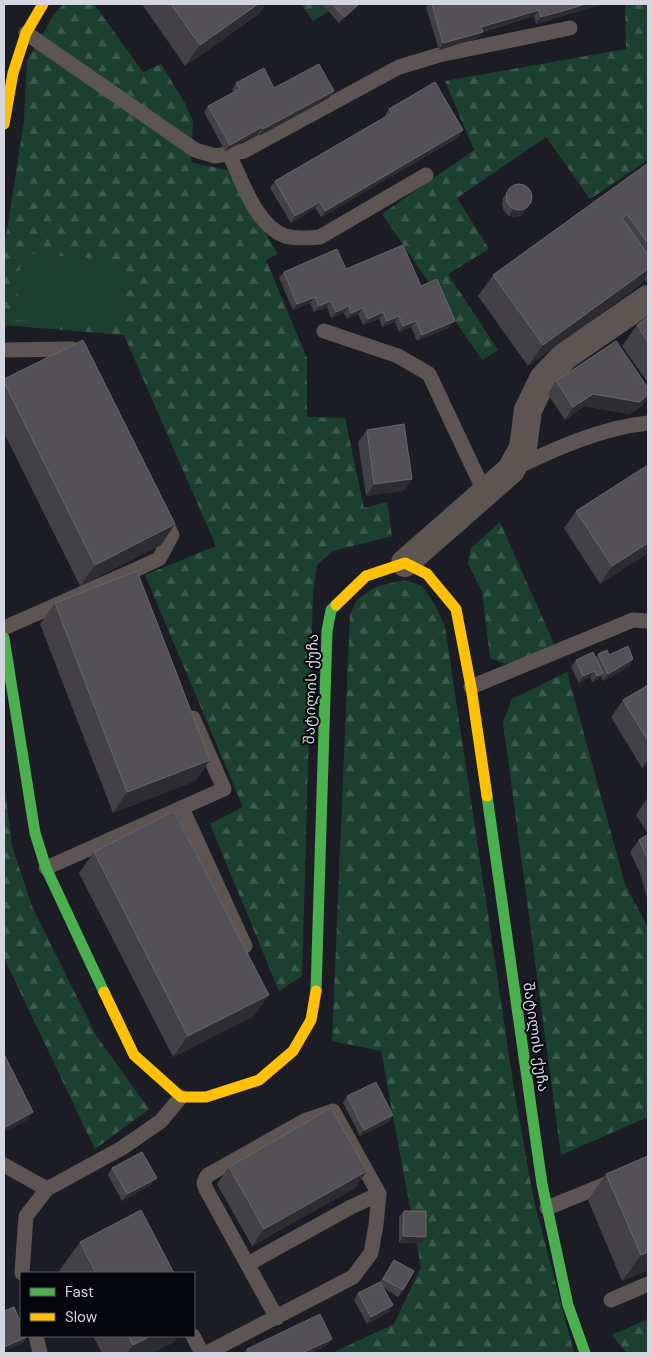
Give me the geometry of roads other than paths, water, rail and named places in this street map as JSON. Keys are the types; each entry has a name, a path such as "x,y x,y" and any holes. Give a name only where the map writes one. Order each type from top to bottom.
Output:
{"street":[{"path":"4,124 13,73 26,33 43,4"},
{"path":"405,563 511,470 523,448 528,410 543,379 565,356 648,298"},
{"name":"შატილის ქუჩა","path":"181,1097 206,1097 259,1080 293,1051 311,1020 316,982 327,631 331,610 366,576 405,563 427,574 456,609 472,687 547,1208 568,1305 586,1353"},
{"path":"4,638 35,833 46,868 134,1055 181,1097"}],"lane":[{"path":"26,33 195,150 215,156 244,151 399,67 439,55 570,28"},
{"path":"229,154 257,212 269,228 286,236 320,238 426,175"},
{"path":"324,331 398,356 429,374 485,493"},
{"path":"4,350 72,349 87,360 92,369"},
{"path":"511,470 563,445 627,425 648,423"},
{"path":"4,628 159,559 172,535 156,503"},
{"path":"128,573 144,609"},
{"path":"472,687 633,620 648,621"},
{"path":"46,868 224,789 188,708"},
{"path":"182,808 245,946"},
{"path":"22,1272 26,1216 47,1189 122,1148 161,1122 181,1097"},
{"path":"208,1353 278,1318 353,1277 371,1253 379,1194 333,1111 306,1120 204,1179 203,1183 207,1191 278,1318"},
{"path":"4,1165 47,1189"},
{"path":"547,1208 648,1167"},
{"path":"248,1264 351,1207 379,1194"},
{"path":"611,1300 648,1284"},
{"path":"36,1337 40,1353"},
{"path":"194,1337 202,1353"}]}
